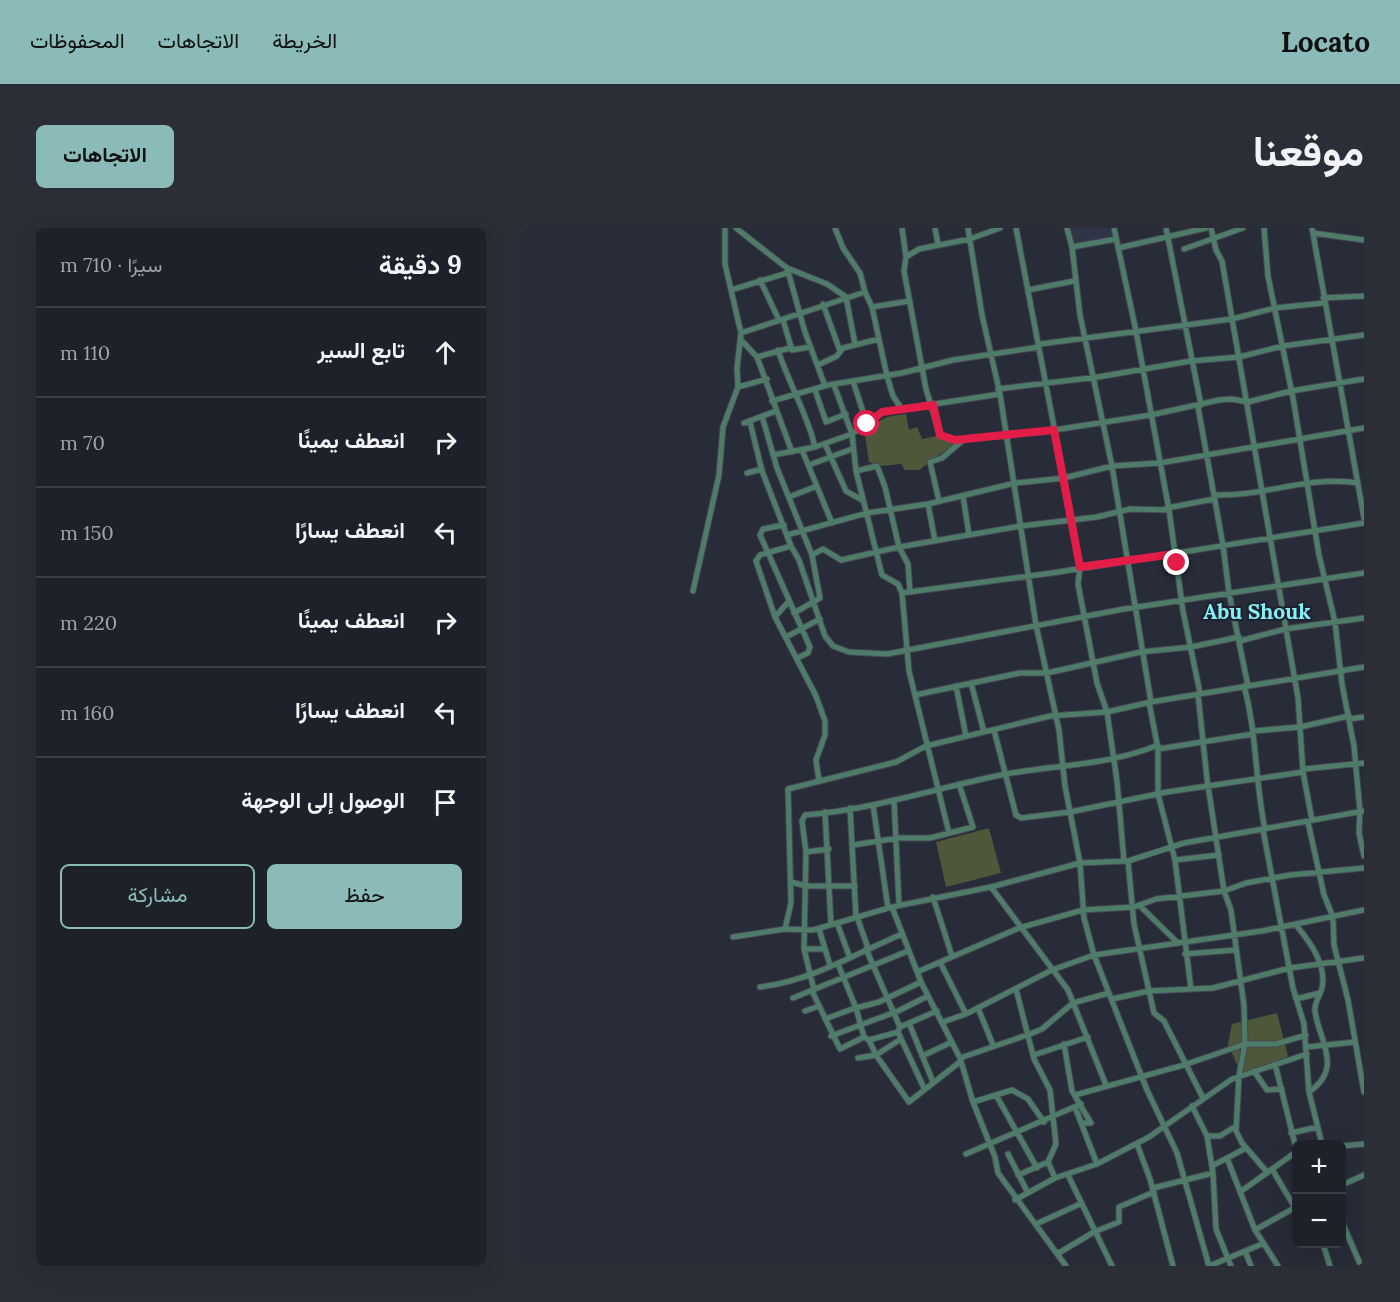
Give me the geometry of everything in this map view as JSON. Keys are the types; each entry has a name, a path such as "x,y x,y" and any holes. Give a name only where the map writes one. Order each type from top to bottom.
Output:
{"street":[{"path":"693,591 718,475 723,427 738,387 737,368 741,333 725,264 725,228"},
{"path":"736,228 787,271 827,284 846,297 855,344"},
{"path":"835,228 843,248 860,273 865,292 873,306 887,376 893,396 901,408"},
{"path":"902,228 906,257 904,271 926,389 933,405 940,435 963,441 1054,430 1151,415 1231,399 1248,402 1291,391 1364,379"},
{"path":"935,228 938,244"},
{"path":"968,228 1015,483 1036,625 1056,716 1080,863 1083,910 1094,955 1163,1126 1177,1153 1209,1266 1262,1244"},
{"path":"906,257 919,249 970,239 1000,228"},
{"path":"1016,228 1072,521 1080,567 1078,584 1095,663 1097,683 1107,712 1126,861 1136,906 1134,924 1154,1013 1164,1021 1203,1098"},
{"path":"1067,228 1072,247 1074,281 1112,466 1158,747 1158,794 1175,860 1181,896 1181,943 1191,989"},
{"path":"1114,228 1136,331 1168,509 1199,693 1208,787 1224,891 1234,934 1245,1019 1245,1044 1239,1076 1236,1126 1238,1137 1246,1148 1270,1170 1292,1202"},
{"path":"1166,228 1223,545 1229,593 1240,639 1272,878 1296,999 1302,1014 1309,1092 1321,1140"},
{"path":"1118,248 1206,228"},
{"path":"1211,228 1216,250 1222,261 1248,402 1253,446 1294,678 1303,771 1319,872 1324,895 1333,917 1334,945 1348,1000 1364,1090"},
{"path":"1184,249 1243,228"},
{"path":"1264,228 1268,276 1283,346 1324,579 1335,622 1362,811 1359,833 1364,856"},
{"path":"1364,240 1329,231 1312,230 1338,385 1360,478 1364,518"},
{"path":"1072,247 1116,239"},
{"path":"731,290 787,271"},
{"path":"787,271 810,347 825,386"},
{"path":"760,280 781,320 790,348"},
{"path":"1029,290 1074,281"},
{"path":"741,333 865,292"},
{"path":"772,401 825,386 887,376 990,353 1184,323 1232,319 1275,308 1364,296"},
{"path":"873,306 910,301"},
{"path":"824,304 840,351"},
{"path":"774,455 825,444 852,434 882,412 901,408 933,405 1046,383 1191,361 1239,357 1283,346 1364,335"},
{"path":"818,365 855,344 879,339"},
{"path":"741,340 757,357 792,452"},
{"path":"757,357 778,350 790,348 795,351 810,347"},
{"path":"778,350 815,447"},
{"path":"738,387 767,379"},
{"path":"853,381 867,424"},
{"path":"834,385 852,434 852,449 862,500 882,575 898,584 902,593 909,671 949,833"},
{"path":"815,390 826,422 846,414"},
{"path":"744,423 777,411"},
{"path":"762,416 783,483 812,556 820,598 794,613"},
{"path":"750,422 762,469 791,546 799,560 828,641 849,652 865,655 909,651 1036,625 1135,608 1229,593 1278,588 1364,573"},
{"path":"787,535 867,513 928,504 1015,483 1064,478 1112,466 1160,463 1364,428"},
{"path":"939,501 930,462 942,458 963,441"},
{"path":"825,444 846,490 862,500"},
{"path":"809,465 852,449"},
{"path":"802,450 832,523"},
{"path":"856,471 877,466 899,547 908,564 910,592"},
{"path":"747,473 762,469"},
{"path":"799,560 823,549 841,560 899,547 1021,526 1072,521 1137,509 1168,509 1214,497 1261,492 1329,480 1360,478"},
{"path":"770,490 783,483"},
{"path":"789,497 817,486"},
{"path":"963,496 969,535"},
{"path":"928,504 935,541"},
{"path":"796,516 761,532 760,537 769,553 810,651 797,658"},
{"path":"902,593 1126,562 1364,523"},
{"path":"791,546 758,556 756,561 775,617 797,658 825,721 825,735 816,760 819,781"},
{"path":"775,617 789,601"},
{"path":"915,695 1020,673 1047,673 1142,652 1191,647 1285,629 1364,618"},
{"path":"786,637 820,619"},
{"path":"785,929 791,907 788,789 896,762 926,746 1056,716 1107,712 1199,693 1364,667"},
{"path":"971,683 984,732"},
{"path":"956,686 966,736"},
{"path":"937,1011 899,1029 840,1049 831,1036 808,974 804,949 806,852 802,817 873,805 937,788 1006,774 1114,758 1158,747 1364,717"},
{"path":"994,730 1018,818 1070,812 1257,777 1364,763"},
{"path":"853,845 898,838 921,839 973,827 960,784"},
{"path":"894,800 898,838 899,905"},
{"path":"873,805 877,841 890,908 921,982 944,1023 960,1060 973,1102 990,1144 996,1170 1015,1200 1066,1266"},
{"path":"850,808 857,917 874,965 874,973 924,1088"},
{"path":"733,937 785,929 804,932 819,929 899,905 991,887 1080,863 1126,861 1216,837 1362,811"},
{"path":"825,812 829,849 828,886 834,924 850,958"},
{"path":"806,852 829,849"},
{"path":"1175,860 1219,855"},
{"path":"917,972 1019,928 1083,910 1136,906 1156,899 1224,891 1246,883 1272,878 1364,868"},
{"path":"791,882 806,886 855,886"},
{"path":"991,887 1019,928 1068,990 1106,1085"},
{"path":"933,897 952,956"},
{"path":"1136,906 1181,943"},
{"path":"944,1023 1052,970 1094,955 1296,925 1364,910"},
{"path":"1296,925 1311,945 1321,965 1323,981 1316,1012 1325,1043 1328,1066 1309,1092"},
{"path":"819,929 831,965"},
{"path":"760,987 779,985 838,964 902,934"},
{"path":"804,949 825,949"},
{"path":"1185,954 1235,950"},
{"path":"793,998 908,951"},
{"path":"838,964 867,1038 876,1055 909,1102 960,1060 993,1045 1042,1029 1073,1003 1149,991 1191,989 1240,982 1290,968 1364,958"},
{"path":"940,962 966,1014"},
{"path":"825,1019 886,999 921,982"},
{"path":"1016,989 1034,1055 1048,1084 1056,1144 1048,1162 1018,1175"},
{"path":"1296,999 1320,993"},
{"path":"831,1036 862,1026 928,996"},
{"path":"805,1011 819,1006"},
{"path":"978,1008 993,1045"},
{"path":"909,1023 933,1082"},
{"path":"1075,1095 1185,1065 1245,1044 1276,1044 1305,1035"},
{"path":"1034,1055 1088,1036"},
{"path":"858,1058 876,1055 901,1039"},
{"path":"922,1056 952,1042"},
{"path":"1015,1200 1055,1178 1097,1164 1137,1144 1239,1076 1325,1043 1332,1045 1355,1042"},
{"path":"1064,1044 1071,1088 1097,1164"},
{"path":"1275,1064 1293,1140"},
{"path":"1254,1071 1267,1090 1282,1089"},
{"path":"973,1102 1014,1090 1028,1099 1044,1122"},
{"path":"996,1095 1037,1168"},
{"path":"966,1154 1078,1106"},
{"path":"1192,1106 1207,1136 1213,1173 1216,1229 1231,1266"},
{"path":"1207,1136 1220,1136 1224,1131 1236,1126"},
{"path":"1291,1133 1318,1127"},
{"path":"1137,1144 1154,1190 1173,1266"},
{"path":"1346,1146 1364,1144"},
{"path":"1212,1166 1246,1148"},
{"path":"1240,1192 1292,1153"},
{"path":"1008,1154 1028,1193"},
{"path":"1227,1158 1255,1230 1278,1266"},
{"path":"1048,1162 1055,1178"},
{"path":"1057,1254 1094,1232 1119,1222 1119,1207 1154,1190 1213,1173"},
{"path":"1068,1175 1080,1204 1112,1266"},
{"path":"1346,1183 1364,1175"},
{"path":"1035,1224 1080,1204"},
{"path":"1255,1230 1292,1210"},
{"path":"1346,1233 1361,1266"},
{"path":"1324,1248 1330,1266"},
{"path":"1245,1251 1251,1266"}],"shaded area":[{"path":"1071,228 1110,228 1112,236 1075,244"}],"green space":[{"path":"906,414 909,430 917,427 922,439 937,436 954,444 919,470 905,470 901,464 882,466 869,462 865,435 883,419"},
{"path":"989,828 1001,873 946,887 936,842"},
{"path":"1277,1013 1288,1056 1280,1066 1243,1078 1228,1044 1232,1024"}],"district":[{"name":"Abu Shouk","path":"1257,612"}],"route":[{"path":"867,424 876,415 891,409 933,405 940,435 955,440 1054,430 1080,567 1174,554 1177,563"}]}
